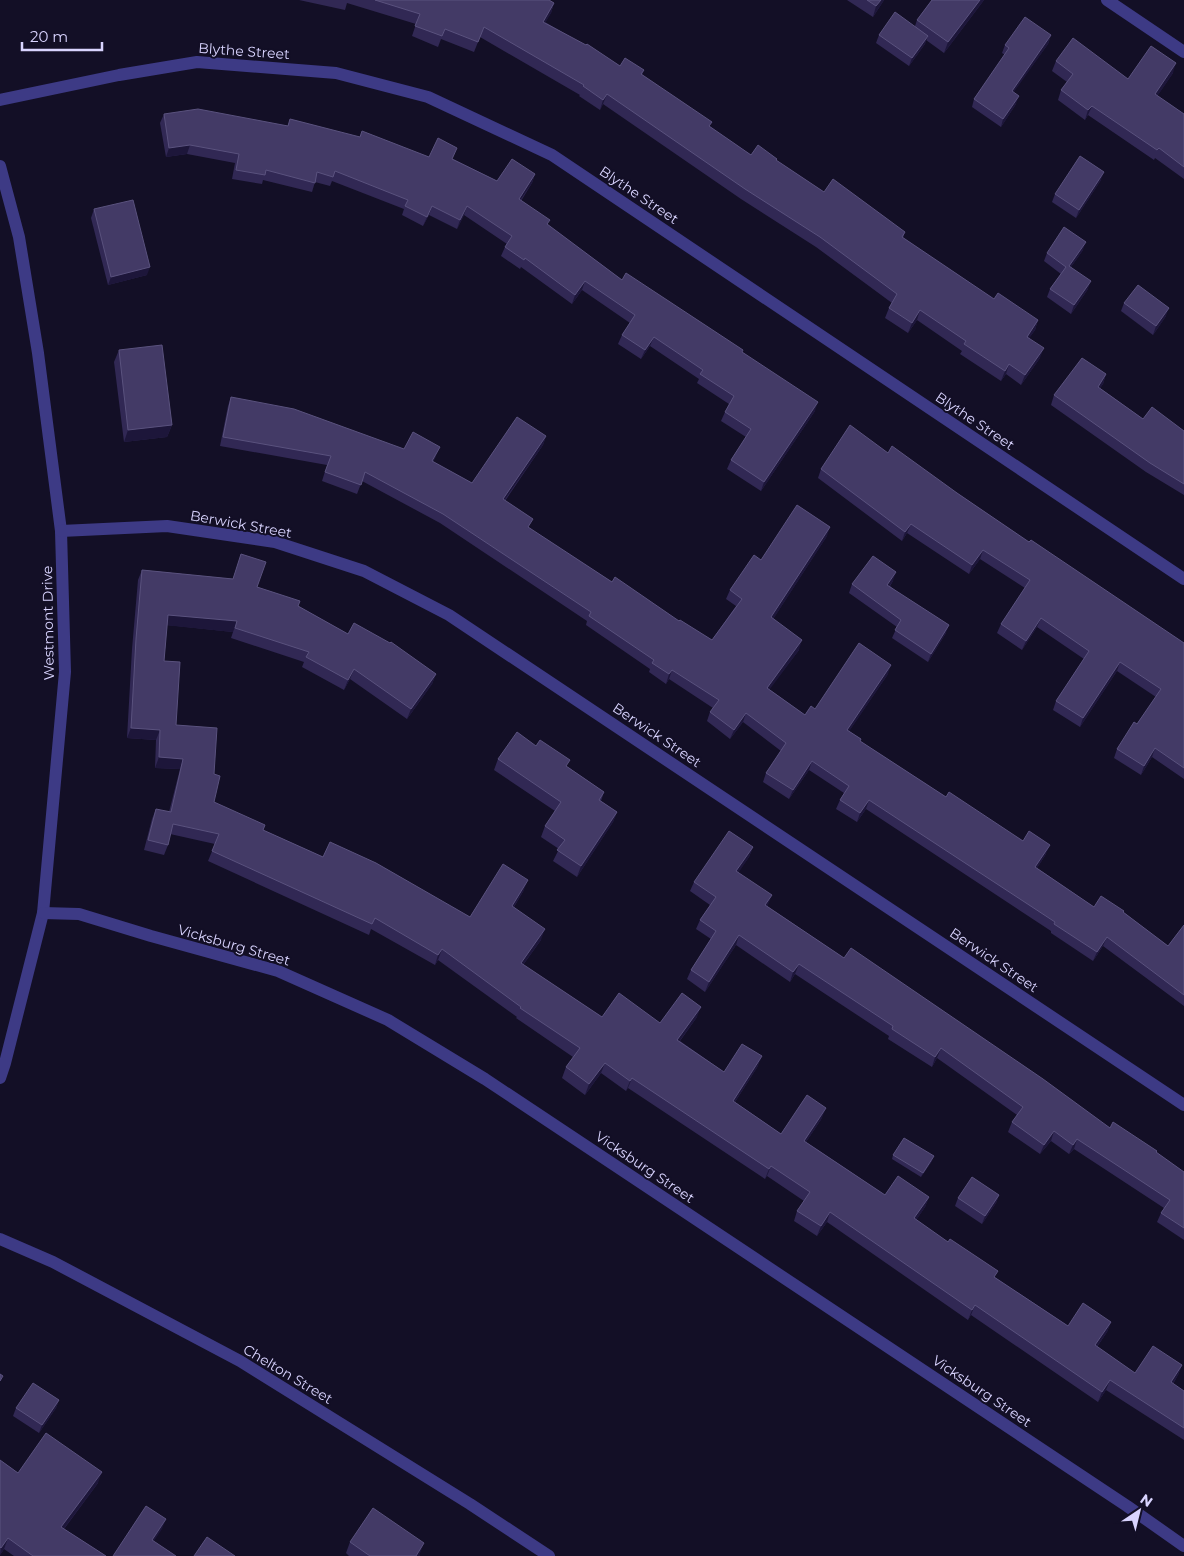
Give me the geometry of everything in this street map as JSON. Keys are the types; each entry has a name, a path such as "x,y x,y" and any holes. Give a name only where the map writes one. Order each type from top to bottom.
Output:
{"street":[{"path":"1107,0 1184,52"},
{"name":"Blythe Street","path":"0,100 119,75 197,62 336,73 428,97 552,155 1184,579"},
{"name":"Westmont Drive","path":"0,166 19,237 38,353 61,531 65,672 42,912 0,1078"},
{"name":"Berwick Street","path":"61,531 167,526 275,542 364,571 449,615 1184,1105"},
{"name":"Vicksburg Street","path":"42,912 79,914 278,971 388,1020 485,1079 1111,1495 1184,1546"},
{"name":"Chelton Street","path":"0,1239 53,1262 240,1361 470,1504 549,1556"}],"building":[{"path":"375,0 549,0 554,3 543,22 587,44 620,66 625,58 644,70 641,74 712,122 709,126 751,155 758,145 776,160 824,192 833,179 905,232 902,237 994,299 998,293 1038,320 1027,337 1044,348 1025,375 1009,364 1005,371 964,344 966,341 920,310 912,323 889,308 897,294 820,237 745,189 607,94 603,100 584,85 484,27 478,42 445,29 442,36 415,26 420,14"},
{"path":"867,0 881,0 876,6"},
{"path":"932,0 980,0 948,42 917,20"},
{"path":"895,12 928,36 912,58 879,35"},
{"path":"1025,17 1051,35 1012,91 1019,96 1003,119 974,99 1009,48 1005,45"},
{"path":"1073,38 1128,79 1151,46 1176,63 1155,94 1184,114 1184,167 1159,148 1157,150 1092,106 1088,110 1061,90 1073,74 1056,61"},
{"path":"198,109 288,126 290,119 360,137 362,131 429,157 438,138 457,148 452,159 497,181 512,159 535,174 519,199 550,220 547,224 622,280 626,273 818,402 764,482 731,460 751,429 725,412 734,396 700,374 703,370 654,337 645,350 622,335 635,315 585,281 575,295 525,258 524,260 505,247 512,236 467,206 460,220 432,206 427,217 405,206 408,200 335,171 333,177 317,172 315,183 266,170 265,175 236,170 239,154 190,145 169,148 164,114"},
{"path":"1080,156 1104,172 1079,210 1055,194"},
{"path":"133,200 150,267 111,277 94,209"},
{"path":"1064,227 1086,242 1069,266 1091,281 1074,305 1050,289 1066,267 1047,253"},
{"path":"1138,285 1169,308 1156,326 1124,303"},
{"path":"162,345 172,425 128,430 119,350"},
{"path":"1082,358 1106,374 1098,387 1143,419 1152,407 1184,431 1184,484 1150,463 1054,395"},
{"path":"231,397 294,409 404,449 413,432 440,447 432,461 472,483 517,417 546,436 503,499 533,519 528,527 612,582 615,577 679,621 712,640 742,599 730,590 754,555 761,560 797,505 830,527 771,617 802,640 767,688 805,715 811,706 815,709 859,643 891,665 847,730 861,739 860,741 946,797 949,792 1023,841 1029,831 1050,845 1035,867 1094,907 1101,896 1124,911 1168,946 1184,925 1184,995 1107,937 1097,952 1054,924 1055,922 869,800 860,813 840,800 849,786 812,761 793,790 766,773 786,743 746,713 734,730 710,712 719,700 672,670 669,674 652,663 654,660 589,616 591,612 443,514 365,472 361,485 325,472 331,456 223,437"},
{"path":"850,425 888,453 892,446 1029,542 1031,540 1184,643 1184,768 1155,748 1144,766 1117,749 1134,722 1137,724 1161,689 1120,662 1083,718 1056,701 1089,651 1041,618 1026,641 1001,624 1030,580 983,550 972,565 911,524 905,532 821,469"},
{"path":"241,554 266,562 257,587 300,601 298,606 348,634 354,623 391,642 436,674 411,709 354,669 348,680 306,657 309,652 235,628 237,621 168,615 164,661 180,662 176,725 217,728 214,774 220,776 214,802 265,825 263,830 323,857 330,842 376,863 470,917 503,864 528,880 512,906 545,929 521,963 602,1017 619,993 660,1023 682,993 701,1007 677,1040 724,1072 742,1044 762,1056 733,1101 781,1134 807,1095 826,1108 804,1141 885,1195 898,1176 929,1197 914,1218 948,1242 950,1239 998,1271 994,1277 1068,1326 1083,1303 1111,1322 1095,1345 1135,1373 1153,1346 1182,1365 1171,1382 1184,1391 1184,1428 1110,1380 1102,1392 975,1305 972,1310 830,1212 821,1226 797,1211 810,1192 771,1166 769,1169 632,1078 630,1081 605,1063 589,1084 566,1067 580,1048 520,1008 442,949 438,955 375,918 372,924 212,851 219,834 173,824 168,845 148,840 156,809 171,812 183,759 159,757 160,730 131,728 142,570 233,579"},
{"path":"873,556 896,572 887,585 949,625 931,654 895,630 901,620 852,584"},
{"path":"517,732 536,746 540,740 570,760 566,766 604,792 599,800 617,812 581,866 557,850 565,840 545,826 561,802 498,759"},
{"path":"729,831 753,847 736,871 772,895 765,905 844,958 851,948 1043,1079 1110,1128 1113,1122 1157,1151 1184,1172 1184,1228 1161,1213 1170,1200 1077,1139 1073,1145 1054,1131 1044,1145 1012,1122 1023,1107 941,1048 935,1057 892,1029 893,1026 799,964 793,972 739,935 709,982 691,970 716,931 700,920 716,897 694,882"},
{"path":"904,1138 934,1156 923,1173 893,1155"},
{"path":"972,1177 999,1195 985,1216 958,1198"},
{"path":"33,1383 59,1400 42,1425 16,1408"},
{"path":"46,1433 102,1472 61,1527 106,1556 33,1556 8,1538 0,1547 0,1460 18,1473"},
{"path":"146,1506 166,1519 152,1540 176,1556 113,1556"},
{"path":"373,1508 424,1543 416,1556 370,1556 350,1542"},
{"path":"207,1537 235,1556 194,1556"}]}
